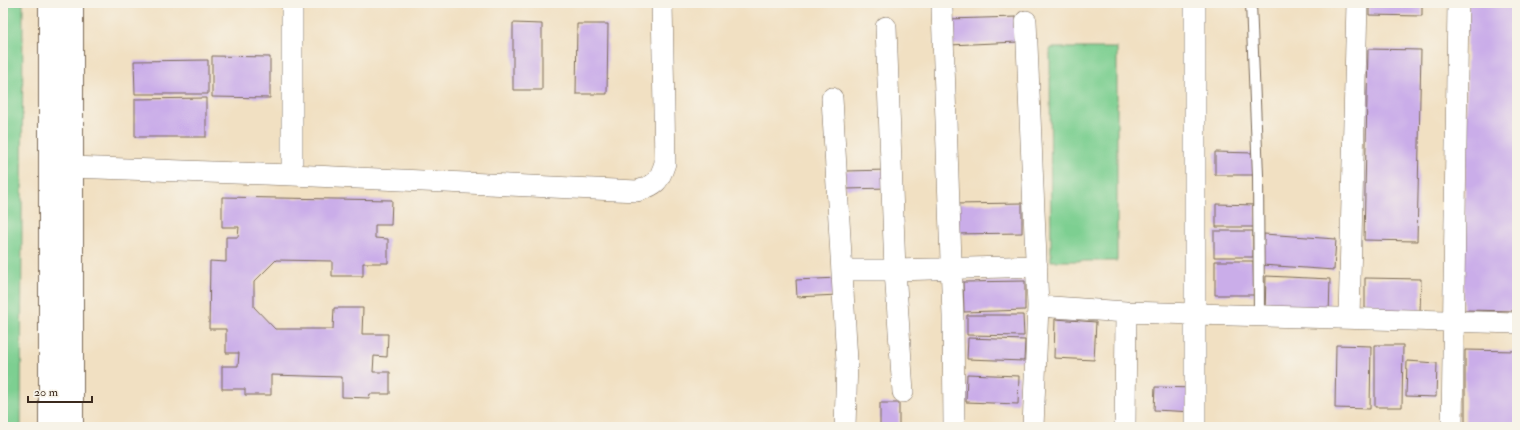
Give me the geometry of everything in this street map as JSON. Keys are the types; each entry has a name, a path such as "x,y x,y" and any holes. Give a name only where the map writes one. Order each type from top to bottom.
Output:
{"street":[{"path":"50,3 61,168 61,419"},
{"path":"61,168 72,3"},
{"path":"292,3 292,175"},
{"path":"61,168 292,175 637,191 651,187 661,178 665,163 662,3"},
{"path":"1195,3 1195,427"},
{"path":"1349,318 1357,3"},
{"path":"1452,427 1458,3"},
{"path":"942,9 953,316 954,427"},
{"path":"1026,21 1038,306 1033,427"},
{"path":"886,27 895,270 903,392"},
{"path":"832,98 847,361 845,427"},
{"path":"842,270 1037,266"},
{"path":"1038,306 1126,312 1517,323"},
{"path":"1125,427 1126,312"}],"lane":[{"path":"1251,3 1258,175 1258,315"}],"green space":[{"path":"3,3 23,3 21,427 3,427"},
{"path":"1050,48 1117,48 1117,261 1051,261"}],"building":[{"path":"1369,3 1422,3 1422,16 1369,15"},
{"path":"1468,3 1517,3 1517,311 1463,310"},
{"path":"1017,17 1018,42 949,45 948,19"},
{"path":"513,23 542,24 542,90 513,90"},
{"path":"577,24 608,24 607,94 576,94"},
{"path":"1368,49 1421,50 1417,241 1364,240"},
{"path":"212,56 270,57 270,98 212,97"},
{"path":"208,60 208,94 135,94 134,61"},
{"path":"206,98 206,137 135,137 135,99"},
{"path":"1215,152 1254,153 1255,175 1215,175"},
{"path":"888,170 889,188 846,189 845,171"},
{"path":"222,197 392,200 391,225 375,225 375,238 388,239 388,263 363,263 363,276 332,276 332,261 276,260 254,282 254,307 275,329 333,329 334,308 363,308 362,334 388,334 387,357 374,356 373,372 390,372 390,394 370,394 369,398 342,397 342,377 271,375 271,395 245,395 245,389 222,389 222,366 238,366 239,353 226,353 226,329 209,329 210,261 226,262 226,237 238,237 239,227 222,227"},
{"path":"1022,203 1022,233 955,234 954,204"},
{"path":"1216,204 1256,205 1256,227 1216,227"},
{"path":"1214,231 1253,231 1253,257 1214,257"},
{"path":"1264,234 1336,239 1334,270 1262,265"},
{"path":"1215,261 1253,261 1254,295 1215,295"},
{"path":"1266,276 1330,279 1329,316 1265,313"},
{"path":"837,278 838,295 797,297 796,280"},
{"path":"1365,278 1421,279 1420,312 1365,310"},
{"path":"1025,281 1025,310 964,312 963,282"},
{"path":"967,315 1023,315 1024,336 967,335"},
{"path":"1055,319 1096,322 1094,360 1054,358"},
{"path":"968,338 1025,340 1024,361 967,359"},
{"path":"1336,345 1371,346 1370,409 1335,408"},
{"path":"1375,345 1403,345 1402,407 1375,407"},
{"path":"1465,350 1517,351 1517,427 1465,427"},
{"path":"1407,361 1437,363 1436,397 1406,396"},
{"path":"967,374 1019,376 1018,404 966,402"},
{"path":"1155,387 1195,388 1194,412 1154,410"},
{"path":"880,403 899,403 899,427 880,427"}]}
